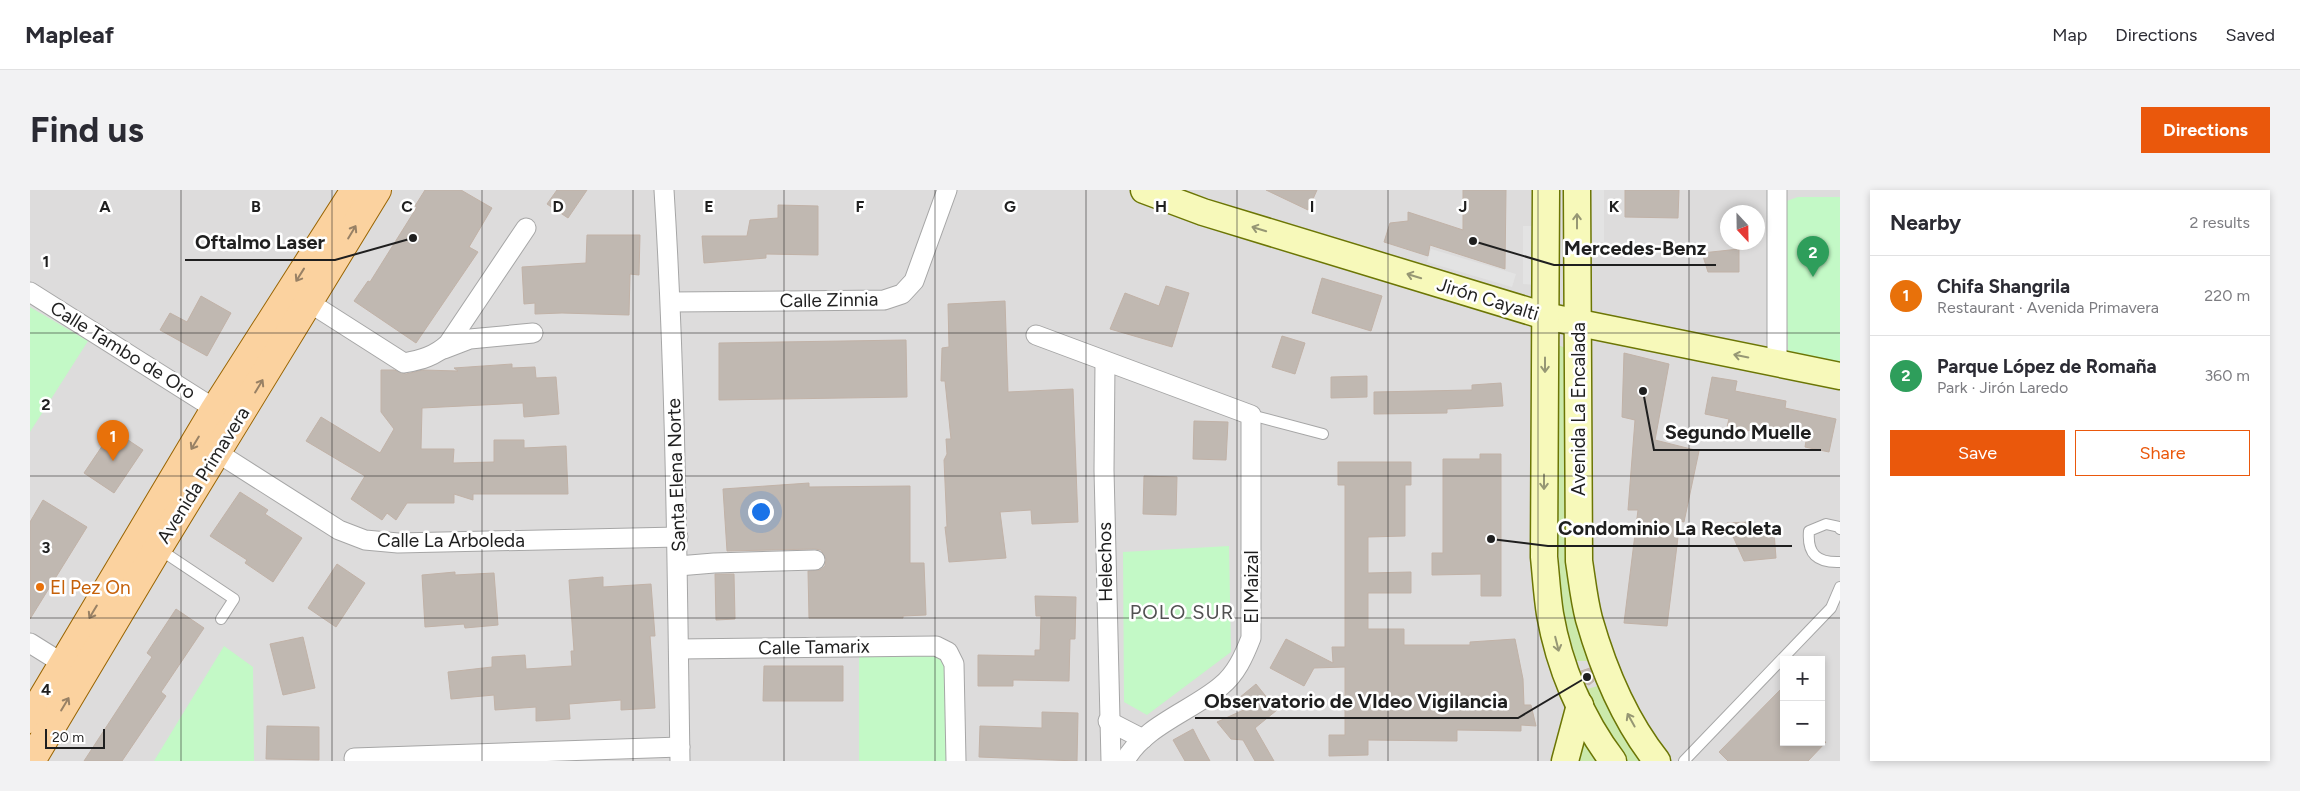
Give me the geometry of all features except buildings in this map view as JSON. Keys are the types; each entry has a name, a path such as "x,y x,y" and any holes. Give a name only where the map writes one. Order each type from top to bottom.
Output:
{"main road":[{"name":"Avenida Primavera","path":"30,719 44,652 216,409 355,190"},
{"name":"Avenida Primavera","path":"31,761 158,548 310,303 377,190"},
{"name":"Jirón Cayalti","path":"1144,190 1203,212 1545,316 1840,376"},
{"name":"Avenida La Encalada","path":"1546,190 1544,557 1552,624 1564,670 1580,705 1613,761"},
{"name":"Avenida La Encalada","path":"1577,190 1579,562 1589,618 1606,668 1638,734 1658,761"},
{"path":"1565,761 1580,705"}],"street":[{"name":"Santa Elena Norte","path":"664,190 671,302 678,537 680,754"},
{"name":"Calle Zinnia","path":"671,302 884,300 902,294 914,281 947,190"},
{"path":"1776,190 1777,363"},
{"path":"441,351 448,344 526,228"},
{"name":"Calle Tambo de Oro","path":"30,292 216,409"},
{"path":"310,303 404,363 424,359 470,339 533,333"},
{"path":"1036,335 1106,363 1251,415"},
{"name":"Helechos","path":"1106,363 1104,470 1108,720 1111,761"},
{"name":"El Maizal","path":"1125,761 1143,739 1222,686 1242,661 1251,638 1251,415"},
{"name":"Calle La Arboleda","path":"218,453 324,522 353,537 372,542 408,543 678,537"},
{"path":"678,566 815,560"},
{"name":"Calle Tamarix","path":"679,649 936,646 948,652 954,664 956,761"},
{"path":"1108,720 1143,739"},
{"path":"354,758 680,754"}],"lane":[{"path":"1251,415 1323,434"},
{"path":"1840,529 1839,527 1826,524 1809,531 1808,544 1816,557 1828,562 1840,562"},
{"path":"158,548 234,599 221,619"},
{"path":"1684,761 1831,608 1840,587"}],"shaded area":[{"path":"30,190 1840,190 1840,761 30,761"},
{"path":"1586,190 1604,190 1604,242 1587,242"},
{"path":"1523,226 1536,226 1536,285 1523,284"},
{"path":"1431,249 1516,274 1512,287 1427,262"}],"green space":[{"path":"1798,197 1840,197 1840,364 1788,352 1784,202"},
{"path":"30,307 88,341 30,432"},
{"path":"1555,344 1571,350 1591,661 1576,661 1562,606 1557,526"},
{"path":"1229,546 1231,652 1147,715 1124,702 1123,552"},
{"path":"224,646 253,667 254,761 154,761"},
{"path":"859,647 948,652 956,761 859,761"},
{"path":"1601,685 1630,744 1641,761 1624,761 1584,690"},
{"path":"1583,732 1601,761 1572,761"}],"place":[{"name":"Oftalmo Laser","path":"413,238"},
{"name":"Mercedes-Benz","path":"1473,241"},
{"name":"Parque López de Romaña","path":"1813,277"},
{"name":"Segundo Muelle","path":"1643,391"},
{"name":"Chifa Shangrila","path":"113,461"},
{"name":"Condominio La Recoleta","path":"1491,539"},
{"name":"El Pez On","path":"40,587"},
{"name":"Observatorio de VIdeo Vigilancia","path":"1587,677"}],"district":[{"name":"POLO SUR","path":"1182,612"}]}
